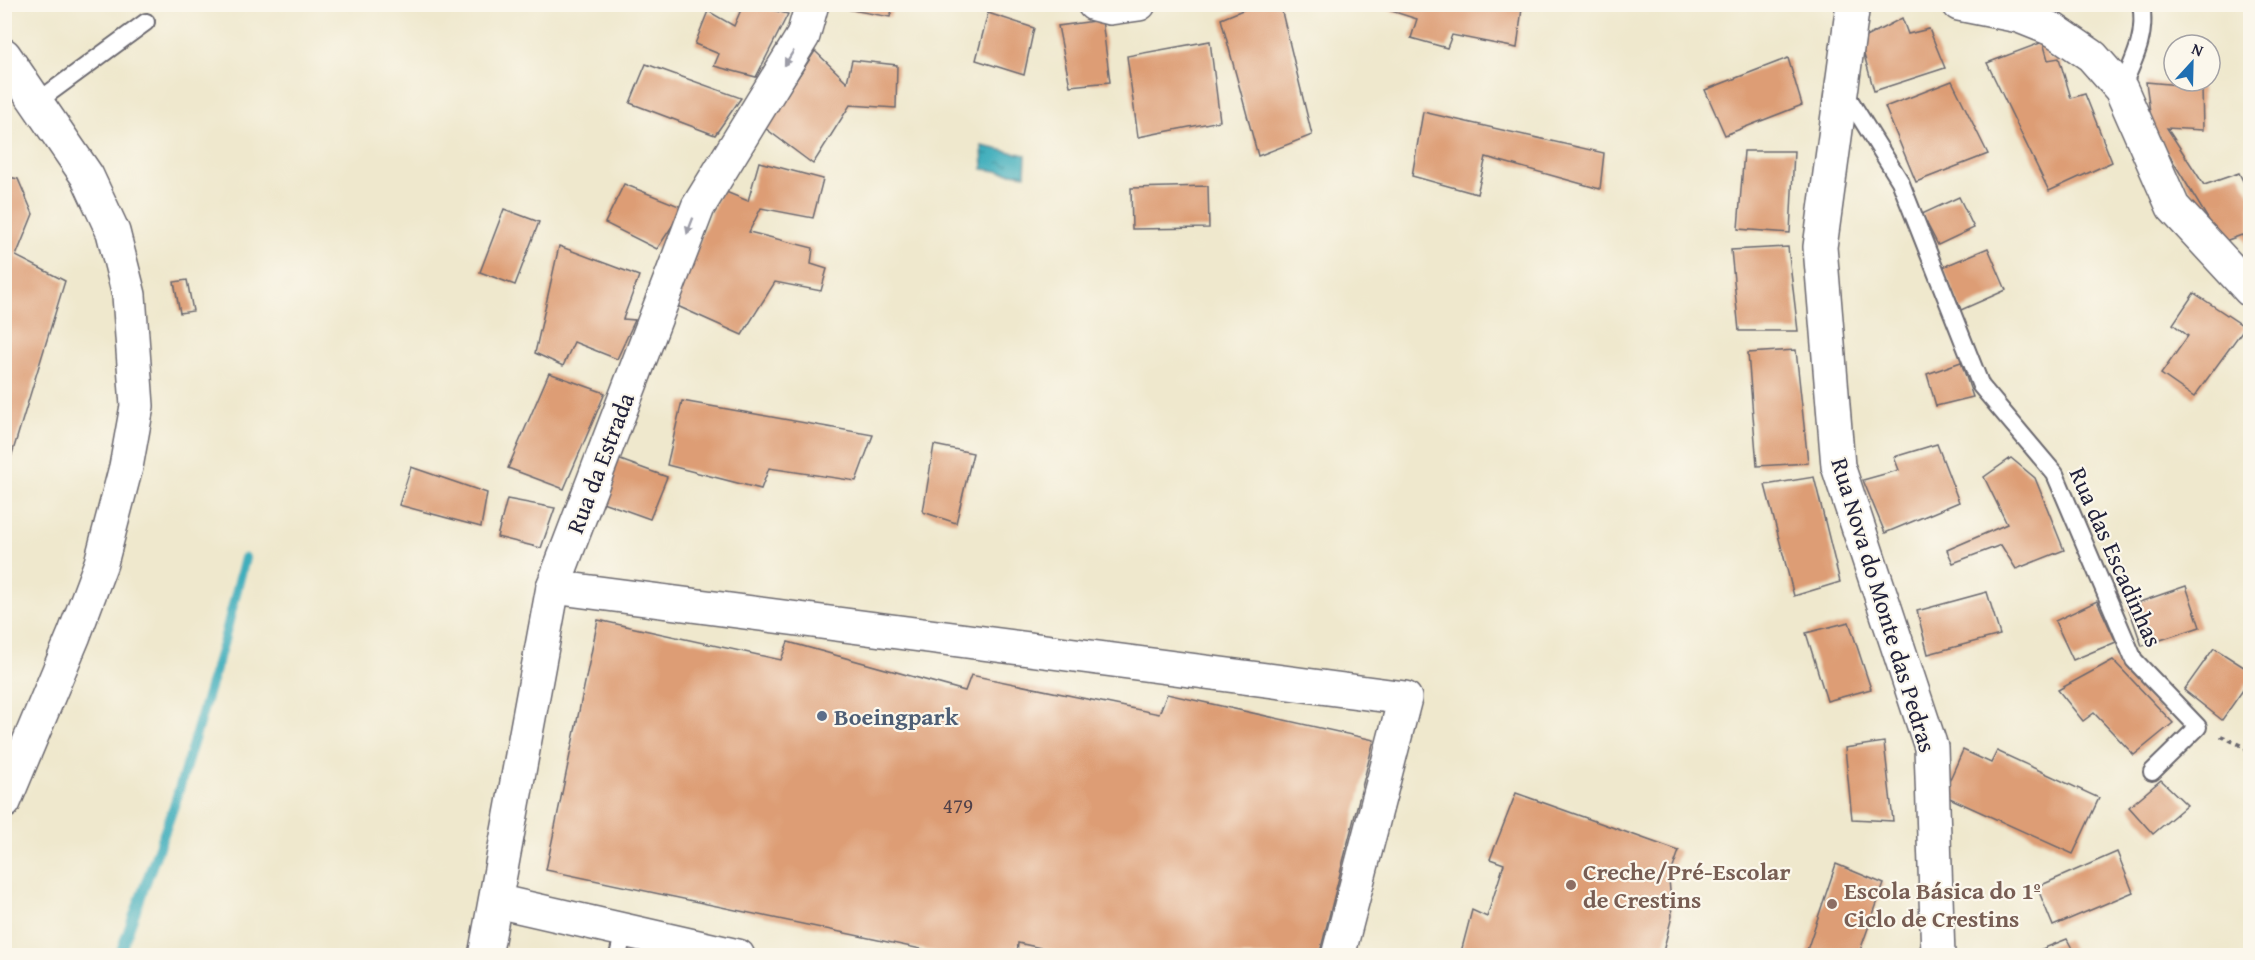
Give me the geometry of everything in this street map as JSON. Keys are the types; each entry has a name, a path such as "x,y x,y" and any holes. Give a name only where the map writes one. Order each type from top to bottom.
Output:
{"street":[{"name":"Rua da Estrada","path":"485,956 553,587 698,207 803,36 812,4"},
{"path":"1094,4 1110,8 1138,4"},
{"name":"Rua Nova do Monte das Pedras","path":"1853,4 1820,248 1838,466 1931,747 1938,956"},
{"path":"1959,4 2019,16 2054,30 2091,56 2121,89 2173,207 2250,290"},
{"path":"4,802 74,635 101,563 126,467 137,406 129,295 113,232 87,176 17,82"},
{"path":"553,587 1404,698 1338,956"},
{"path":"496,901 621,943 738,956"}],"lane":[{"path":"2121,89 2140,45 2144,20 2141,4"},
{"path":"17,82 146,22"},
{"name":"Rua das Escadinhas","path":"1842,87 1900,181 1982,386 2055,474 2134,660 2198,727"},
{"path":"2152,772 2198,727"}],"path":[{"path":"2198,727 2245,747 2250,755"}],"water":[{"path":"982,146 1026,155 1025,175 983,169"}],"building":[{"path":"836,4 894,4 890,17 835,7"},
{"path":"1257,4 1280,4 1312,135 1258,156 1221,19"},
{"path":"1384,4 1506,4 1522,8 1517,48 1452,35 1447,48 1411,38 1417,19 1385,9"},
{"path":"743,5 753,5 788,14 756,77 714,66 719,54 695,44 708,11 734,26"},
{"path":"988,13 1034,28 1024,75 976,60"},
{"path":"1902,18 1908,34 1929,29 1945,68 1874,91 1860,40"},
{"path":"1102,20 1110,82 1070,86 1058,26"},
{"path":"1210,41 1220,121 1138,137 1127,56"},
{"path":"2043,42 2048,60 2059,58 2071,98 2085,94 2112,162 2049,191 1987,63"},
{"path":"815,51 847,82 852,60 897,65 896,108 850,105 813,164 765,128"},
{"path":"1788,58 1802,105 1725,135 1705,90"},
{"path":"646,64 741,98 715,135 630,103"},
{"path":"1952,81 1988,154 1916,182 1885,107"},
{"path":"2146,82 2162,83 2162,93 2202,93 2203,130 2167,128 2204,185 2239,173 2250,195 2249,248 2242,235 2222,242 2152,127"},
{"path":"1423,112 1604,153 1600,189 1486,157 1477,194 1412,176"},
{"path":"1744,151 1794,151 1790,233 1738,229"},
{"path":"759,162 823,179 813,218 761,208 749,232 813,248 811,264 827,269 821,291 775,282 742,335 673,304 721,190 748,201"},
{"path":"4,176 18,179 33,214 16,256 65,281 5,477"},
{"path":"624,184 684,208 657,249 605,223"},
{"path":"1208,186 1209,228 1132,229 1131,188"},
{"path":"1959,197 1974,228 1938,245 1922,214"},
{"path":"504,209 539,222 515,285 480,272"},
{"path":"559,246 639,276 623,319 635,320 617,359 574,342 563,366 535,353"},
{"path":"1788,247 1798,331 1739,331 1731,250"},
{"path":"1988,248 2006,290 1961,310 1943,267"},
{"path":"187,280 193,311 180,313 174,282"},
{"path":"2194,293 2245,327 2194,397 2161,374 2188,336 2173,324"},
{"path":"1796,350 1808,463 1757,466 1748,353"},
{"path":"1961,362 1973,397 1936,406 1927,374"},
{"path":"549,373 605,393 564,489 508,468"},
{"path":"682,401 873,435 856,481 769,468 761,489 667,465"},
{"path":"1937,444 1959,502 1885,533 1863,480 1899,470 1894,457"},
{"path":"934,445 973,453 956,523 923,512"},
{"path":"615,458 667,477 650,519 597,500"},
{"path":"2011,458 2035,478 2064,550 2016,569 2001,545 1953,563 1947,550 2007,524 1984,477"},
{"path":"411,467 487,493 481,527 399,505"},
{"path":"1814,477 1840,582 1794,596 1765,485"},
{"path":"507,499 555,508 541,548 497,537"},
{"path":"2186,586 2200,627 2142,646 2128,606"},
{"path":"1987,592 2000,635 1928,654 1917,611"},
{"path":"2097,601 2116,642 2073,660 2055,621"},
{"path":"598,620 781,660 788,642 965,691 971,675 1159,714 1167,694 1374,740 1319,956 1077,956 1018,943 1017,956 954,956 546,870"},
{"path":"1849,622 1871,689 1827,701 1806,633"},
{"path":"2214,648 2250,671 2250,680 2222,720 2184,690"},
{"path":"2113,660 2173,723 2134,755 2094,713 2083,721 2058,690"},
{"path":"1884,742 1893,821 1852,819 1845,748"},
{"path":"1963,750 1991,763 1997,751 2099,798 2073,854 1943,795"},
{"path":"2161,780 2187,805 2153,834 2129,807"},
{"path":"1516,793 1679,851 1669,879 1672,916 1662,956 1460,956 1472,910 1487,917 1504,864 1490,859"},
{"path":"2117,852 2133,892 2053,926 2037,887"},
{"path":"1836,864 1884,884 1858,956 1805,956"},
{"path":"2067,939 2076,956 2027,956 2027,955"}],"waterway":[{"path":"119,956 174,806 223,644 245,558"}],"place":[{"name":"Boeingpark","path":"822,716"},
{"name":"Creche/Pré-Escolar de Crestins","path":"1571,885"},
{"name":"Escola Básica do 1º Ciclo de Crestins","path":"1832,904"}]}
